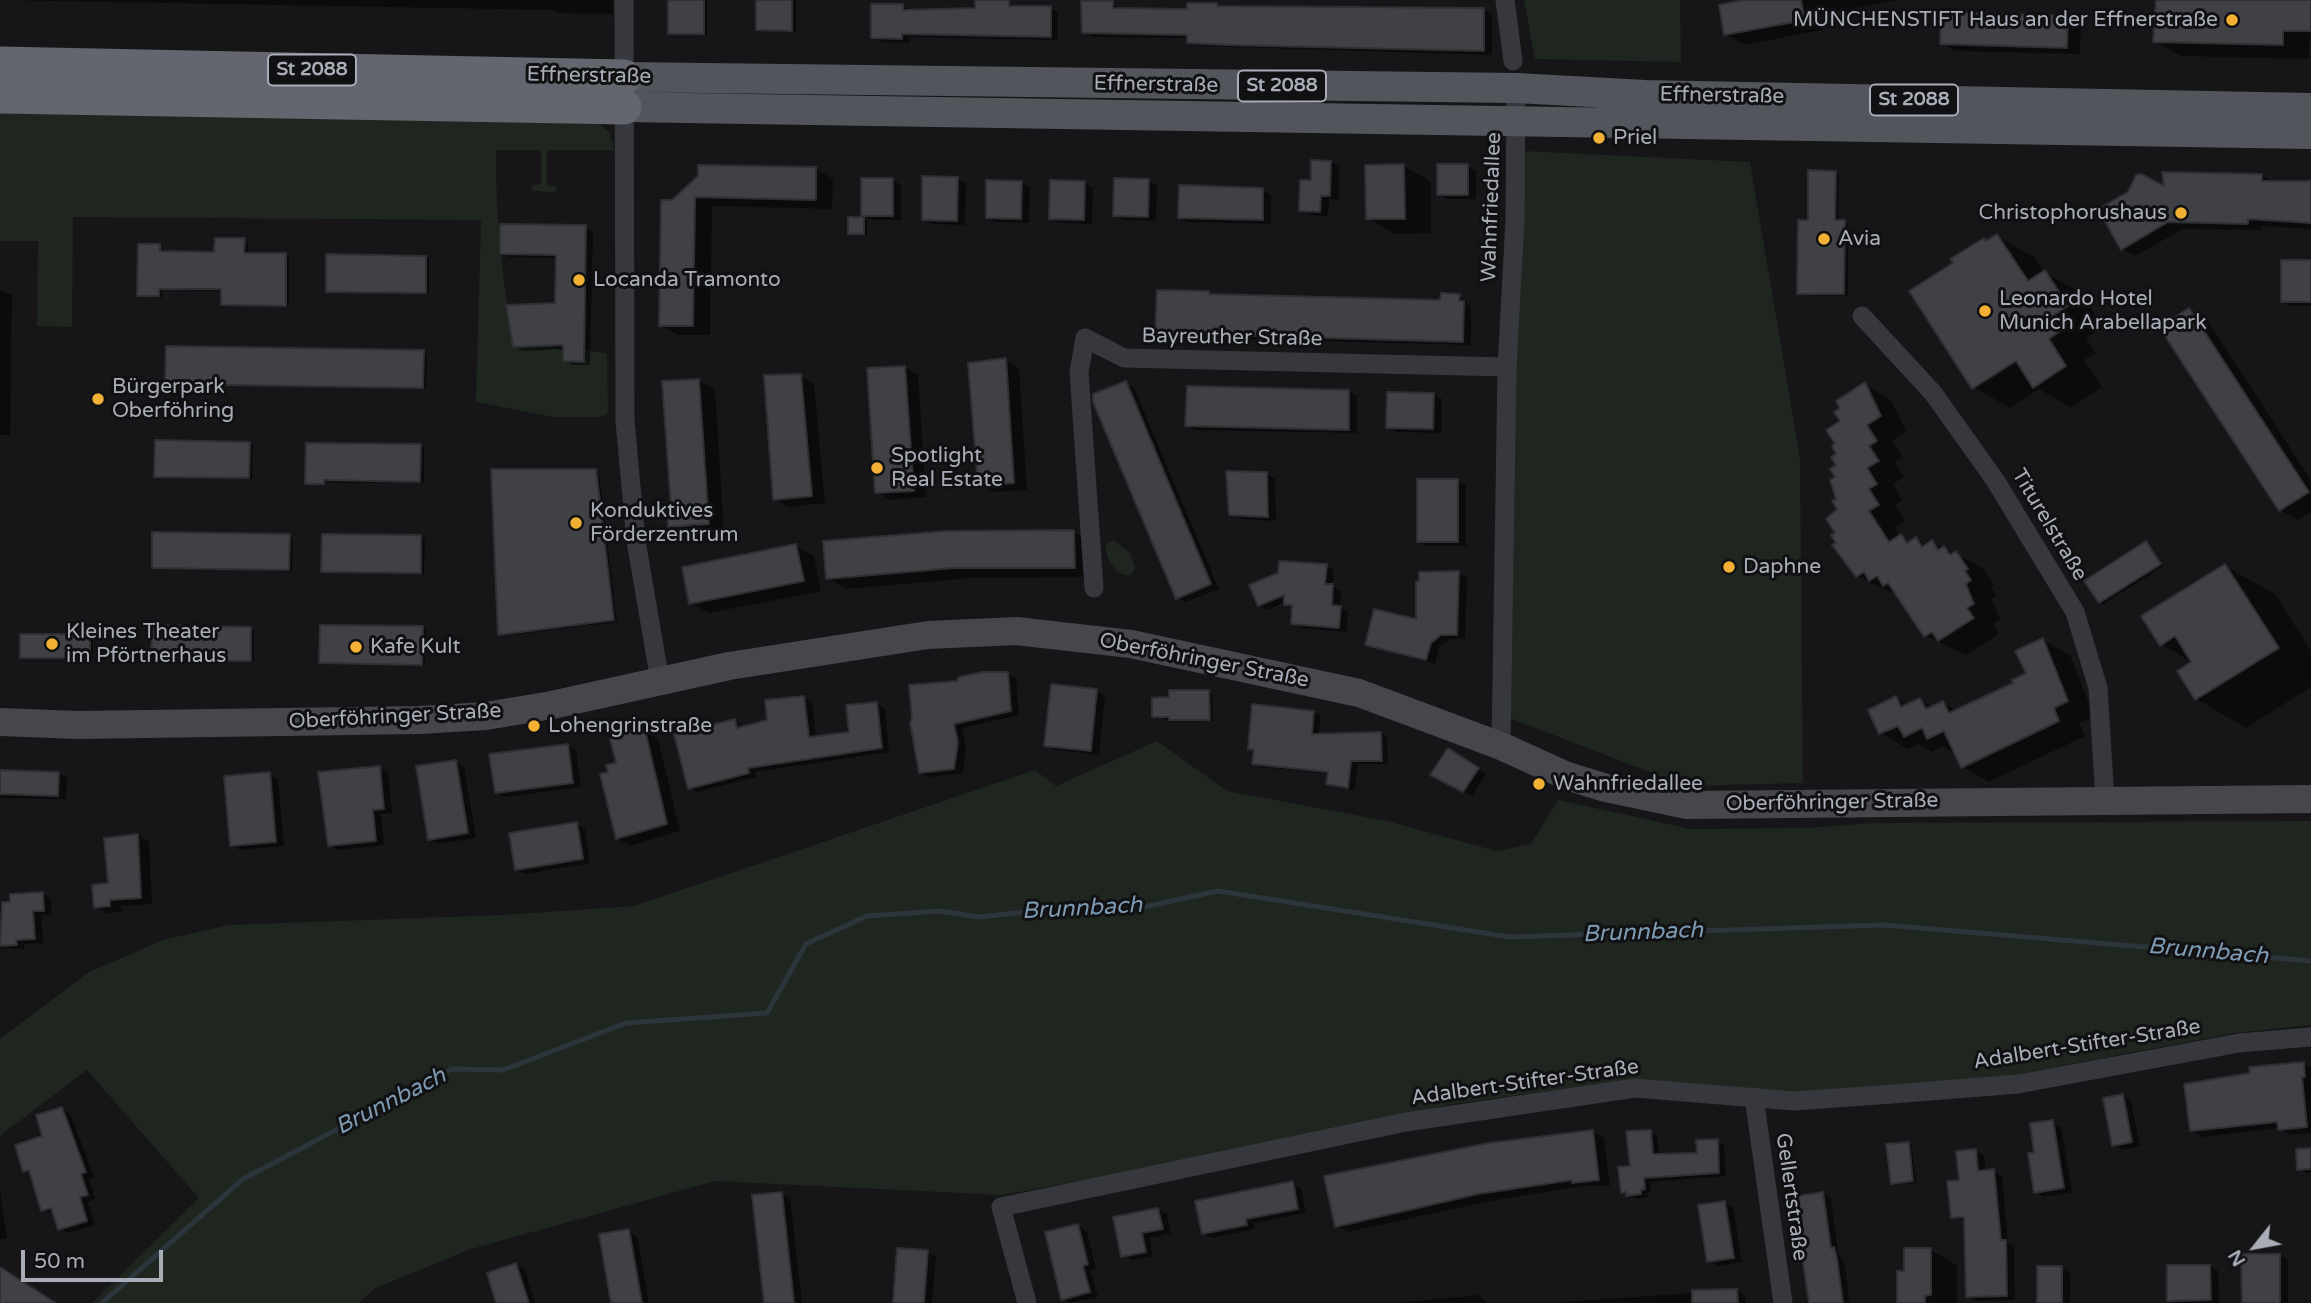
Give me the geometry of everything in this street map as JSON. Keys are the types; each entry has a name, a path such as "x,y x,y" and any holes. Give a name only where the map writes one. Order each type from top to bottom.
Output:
{"highway":[{"name":"Effnerstraße","path":"0,64 624,92"},
{"name":"Effnerstraße","path":"0,96 624,92"}],"main road":[{"name":"Effnerstraße","path":"624,92 1515,75 1645,95 2311,108"},
{"name":"Effnerstraße","path":"624,92 1046,114 2311,134"},
{"name":"Oberföhringer Straße","path":"0,722 92,725 419,720 486,716 729,666 928,635 1016,631 1131,643 1359,693 1593,784 1687,806 2311,799"}],"street":[{"path":"624,0 625,421 636,541 660,681"},
{"name":"Wahnfriedallee","path":"1501,746 1507,367 1517,121 1515,75 1505,0"},
{"name":"Titurelstraße","path":"1862,316 1933,393 1996,480 2075,612 2098,688 2105,800"},
{"name":"Bayreuther Straße","path":"1094,587 1079,372 1085,338 1124,358 1507,367"},
{"name":"Adalbert-Stifter-Straße","path":"1027,1303 1001,1207 1406,1122 1648,1088 1794,1101 2018,1084 2239,1043 2311,1037"},
{"name":"Gellertstraße","path":"1754,1097 1783,1303"}],"shaded area":[{"path":"1524,0 1680,0 1681,62 1535,59"},
{"path":"0,112 599,124 609,132 614,150 547,150 547,185 555,186 557,191 554,193 531,190 533,185 541,184 541,150 496,150 496,175 500,249 513,347 549,346 563,350 563,362 583,362 584,350 607,353 608,412 602,417 553,417 476,402 481,220 73,217 72,327 37,326 38,241 0,241"},
{"path":"1523,151 1750,162 1800,460 1803,783 1686,786 1507,717 1512,368"},
{"path":"1113,540 1130,553 1135,568 1131,575 1120,573 1109,561 1106,544"},
{"path":"1157,741 1227,791 1387,821 1496,851 1531,844 1558,800 1691,829 1807,828 1873,823 2311,821 2311,1025 2235,1033 2014,1075 1795,1093 1634,1079 1453,1104 1157,1167 1002,1195 715,1181 468,1250 374,1289 359,1303 92,1303 199,1198 87,1070 0,1136 0,1039 89,972 163,940 229,925 503,915 634,906 1035,770 1056,786"}],"building":[{"path":"668,0 704,0 704,34 668,34"},
{"path":"756,0 792,0 792,31 756,30"},
{"path":"975,0 1009,0 1009,6 1051,6 1051,37 902,34 902,39 871,38 871,4 903,4 903,10 975,8"},
{"path":"1743,0 1801,0 1805,20 1724,35 1719,5"},
{"name":"MÜNCHENSTIFT Haus an der Effnerstraße","path":"2156,0 2311,0 2311,31 2283,31 2283,45 2153,42"},
{"path":"1081,1 1113,1 1113,8 1187,9 1187,3 1217,3 1217,6 1484,8 1484,51 1227,45 1187,43 1187,35 1082,33"},
{"path":"1941,12 2068,16 2067,48 1940,44"},
{"path":"1311,160 1331,161 1330,196 1321,196 1320,212 1299,211 1300,180 1311,180"},
{"path":"1404,164 1405,219 1366,219 1365,165"},
{"path":"1437,164 1468,164 1468,195 1437,195"},
{"path":"698,165 816,167 816,200 695,197 693,326 659,326 661,200 672,200 698,176"},
{"path":"1808,170 1836,171 1835,220 1845,220 1844,294 1797,294 1798,220 1808,220"},
{"name":"Christophorushaus","path":"2162,172 2262,174 2262,181 2311,181 2311,223 2248,219 2248,224 2168,222 2121,250 2098,209 2128,192 2136,175 2141,174 2164,186"},
{"path":"922,176 958,177 957,221 922,220"},
{"path":"861,178 893,178 893,216 861,216"},
{"path":"1114,178 1149,179 1148,217 1113,216"},
{"path":"986,180 1022,181 1021,219 986,218"},
{"path":"1050,180 1085,181 1084,220 1049,219"},
{"path":"1179,185 1263,188 1263,220 1178,218"},
{"path":"848,217 864,217 864,234 848,234"},
{"path":"500,224 586,225 584,362 563,361 563,345 513,347 506,305 555,303 556,255 500,254"},
{"name":"Leonardo Hotel Munich Arabellapark","path":"1997,234 2028,281 2045,270 2068,306 2051,317 2060,331 2049,339 2066,366 2033,388 2016,361 1972,389 1909,291 1953,263 1950,259 1984,238 1986,241"},
{"path":"215,238 245,238 244,253 286,253 286,306 221,305 221,289 159,289 159,296 137,296 138,244 160,244 160,251 214,252"},
{"path":"326,254 426,256 426,293 326,292"},
{"path":"2281,260 2311,260 2311,302 2281,302"},
{"path":"1157,290 1209,291 1209,294 1440,300 1441,293 1460,294 1459,301 1464,301 1463,342 1155,333"},
{"path":"2189,308 2309,492 2279,511 2159,327"},
{"path":"166,346 424,350 423,388 165,384"},
{"path":"1006,358 1014,483 978,486 968,363"},
{"path":"905,366 914,491 875,493 867,368"},
{"path":"801,374 812,496 773,500 764,375"},
{"path":"699,379 709,524 668,527 667,507 671,507 662,381"},
{"path":"1126,381 1211,584 1176,599 1093,402 1093,394"},
{"path":"1865,382 1881,416 1867,425 1877,441 1869,446 1879,461 1867,468 1877,484 1869,489 1879,505 1869,511 1889,542 1901,534 1907,543 1916,537 1922,547 1932,540 1938,550 1944,546 1950,555 1956,551 1968,569 1965,571 1971,580 1966,584 1974,604 1967,608 1974,618 1938,641 1932,632 1924,637 1888,583 1883,586 1877,576 1869,581 1864,572 1856,577 1832,545 1836,543 1831,535 1835,533 1826,519 1837,509 1832,501 1836,499 1830,480 1835,477 1830,469 1836,465 1831,457 1836,454 1832,446 1835,444 1826,430 1840,421 1834,412 1840,408 1836,401"},
{"path":"1187,386 1349,390 1349,430 1185,426"},
{"path":"1387,392 1434,393 1433,429 1386,428"},
{"path":"155,440 250,442 249,478 154,477"},
{"path":"306,443 421,444 420,482 324,480 324,484 305,484"},
{"name":"Konduktives Förderzentrum","path":"491,469 596,469 614,620 498,635"},
{"path":"1226,471 1267,472 1268,517 1229,515"},
{"path":"1417,479 1458,479 1458,542 1417,542"},
{"path":"1074,530 1075,568 953,568 826,579 823,541 946,531"},
{"path":"152,532 290,534 289,570 152,568"},
{"path":"322,534 421,535 421,573 321,572"},
{"path":"2146,541 2161,564 2099,603 2084,581"},
{"path":"796,544 804,581 689,604 682,567"},
{"path":"1279,561 1327,564 1325,584 1333,584 1332,605 1341,606 1339,628 1291,624 1292,605 1284,605 1284,595 1258,606 1249,585 1278,573"},
{"path":"2225,564 2279,648 2195,700 2177,671 2191,662 2175,636 2160,646 2141,616"},
{"path":"1459,571 1457,635 1441,635 1431,643 1426,660 1365,645 1374,609 1416,619 1416,581 1419,581 1419,572"},
{"path":"152,625 251,627 251,661 151,660"},
{"path":"320,625 423,626 422,665 319,663"},
{"path":"20,634 90,634 90,658 20,658"},
{"path":"2043,638 2068,701 2054,708 2059,721 1961,768 1944,731 1927,739 1922,728 1904,737 1898,726 1879,734 1868,710 1896,696 1901,707 1920,698 1926,709 1943,701 1949,713 2013,683 2012,680 2026,673 2015,651"},
{"path":"982,672 1008,672 1011,711 954,724 958,742 954,769 919,773 910,722 909,685 957,681 959,677"},
{"path":"1051,684 1097,689 1091,751 1044,746"},
{"path":"1169,690 1209,690 1210,720 1169,720 1169,717 1152,717 1152,698 1169,697"},
{"path":"804,696 809,737 849,732 846,705 877,702 882,748 748,768 749,773 688,789 674,734 735,719 737,728 767,720 765,700"},
{"path":"1252,704 1314,711 1312,734 1381,732 1382,761 1351,761 1348,788 1326,784 1328,772 1252,764 1254,750 1248,749"},
{"path":"641,727 645,730 667,824 616,839 600,774 608,772 606,765 616,763 610,739"},
{"path":"568,744 573,783 495,793 489,754"},
{"path":"1448,748 1479,768 1463,792 1430,775"},
{"path":"456,760 468,833 428,840 416,766"},
{"path":"380,766 384,809 373,810 376,841 328,846 318,772"},
{"path":"0,770 59,772 58,796 0,794"},
{"path":"270,772 276,842 230,846 224,776"},
{"path":"577,822 583,859 515,870 509,833"},
{"path":"138,834 141,898 110,900 110,906 94,908 92,885 108,883 104,838"},
{"path":"43,892 44,911 33,911 35,939 16,940 17,945 0,946 2,902 10,902 10,894"},
{"path":"2304,1062 2305,1077 2302,1077 2307,1127 2278,1130 2277,1122 2190,1131 2184,1084 2250,1073 2249,1067"},
{"path":"2123,1094 2132,1142 2112,1146 2103,1098"},
{"path":"62,1107 86,1172 81,1174 88,1195 80,1197 87,1221 58,1230 51,1208 41,1211 29,1170 23,1172 15,1145 42,1136 36,1115"},
{"path":"2053,1120 2064,1188 2034,1193 2028,1153 2034,1153 2030,1123"},
{"path":"1593,1130 1599,1180 1572,1183 1572,1180 1478,1194 1335,1227 1324,1176 1489,1143"},
{"path":"1651,1130 1653,1154 1697,1153 1696,1140 1718,1139 1719,1173 1644,1178 1645,1189 1641,1190 1641,1194 1626,1196 1626,1192 1621,1193 1618,1167 1630,1166 1626,1131"},
{"path":"1909,1142 1913,1181 1891,1184 1886,1144"},
{"path":"2311,1148 2311,1169 2297,1170 2296,1149"},
{"path":"1976,1149 1978,1171 1994,1169 2001,1240 2006,1240 2007,1296 1966,1297 1964,1217 1951,1218 1947,1181 1959,1180 1956,1151"},
{"path":"1293,1181 1298,1209 1246,1219 1247,1225 1202,1234 1195,1201"},
{"path":"782,1192 794,1303 764,1303 752,1195"},
{"path":"1823,1192 1843,1303 1809,1303 1795,1209 1799,1209 1797,1196"},
{"path":"1725,1201 1734,1258 1707,1262 1698,1205"},
{"path":"1158,1208 1163,1229 1142,1233 1146,1252 1121,1257 1113,1217"},
{"path":"1078,1224 1088,1264 1083,1266 1090,1292 1061,1300 1045,1232"},
{"path":"629,1229 642,1303 611,1303 599,1234"},
{"path":"897,1248 928,1250 924,1303 893,1303"},
{"path":"1904,1248 1931,1248 1931,1295 1925,1296 1925,1303 1897,1303 1897,1271 1904,1271"},
{"path":"2241,1254 2280,1254 2280,1303 2242,1303"},
{"path":"516,1263 529,1303 496,1303 487,1273"},
{"path":"2167,1265 2210,1265 2211,1300 2167,1301"},
{"path":"2037,1266 2062,1266 2062,1303 2037,1303"},
{"path":"0,1267 56,1303 0,1303"},
{"path":"1737,1289 1738,1303 1692,1303 1692,1290"}],"waterway":[{"name":"Brunnbach","path":"102,1303 243,1179 452,1069 503,1070 626,1023 767,1013 806,944 867,916 940,911 979,917 1098,904 1121,912 1218,891 1510,937 1884,925 2311,961"}],"place":[{"name":"MÜNCHENSTIFT Haus an der Effnerstraße","path":"2232,20"},
{"name":"Priel","path":"1599,138"},
{"name":"Christophorushaus","path":"2181,213"},
{"name":"Avia","path":"1824,239"},
{"name":"Locanda Tramonto","path":"579,280"},
{"name":"Leonardo Hotel Munich Arabellapark","path":"1985,311"},
{"name":"Bürgerpark Oberföhring","path":"98,399"},
{"name":"Spotlight Real Estate","path":"877,468"},
{"name":"Konduktives Förderzentrum","path":"576,523"},
{"name":"Daphne","path":"1729,567"},
{"name":"Kleines Theater im Pförtnerhaus","path":"52,644"},
{"name":"Kafe Kult","path":"356,647"},
{"name":"Lohengrinstraße","path":"534,726"},
{"name":"Wahnfriedallee","path":"1539,784"}]}
